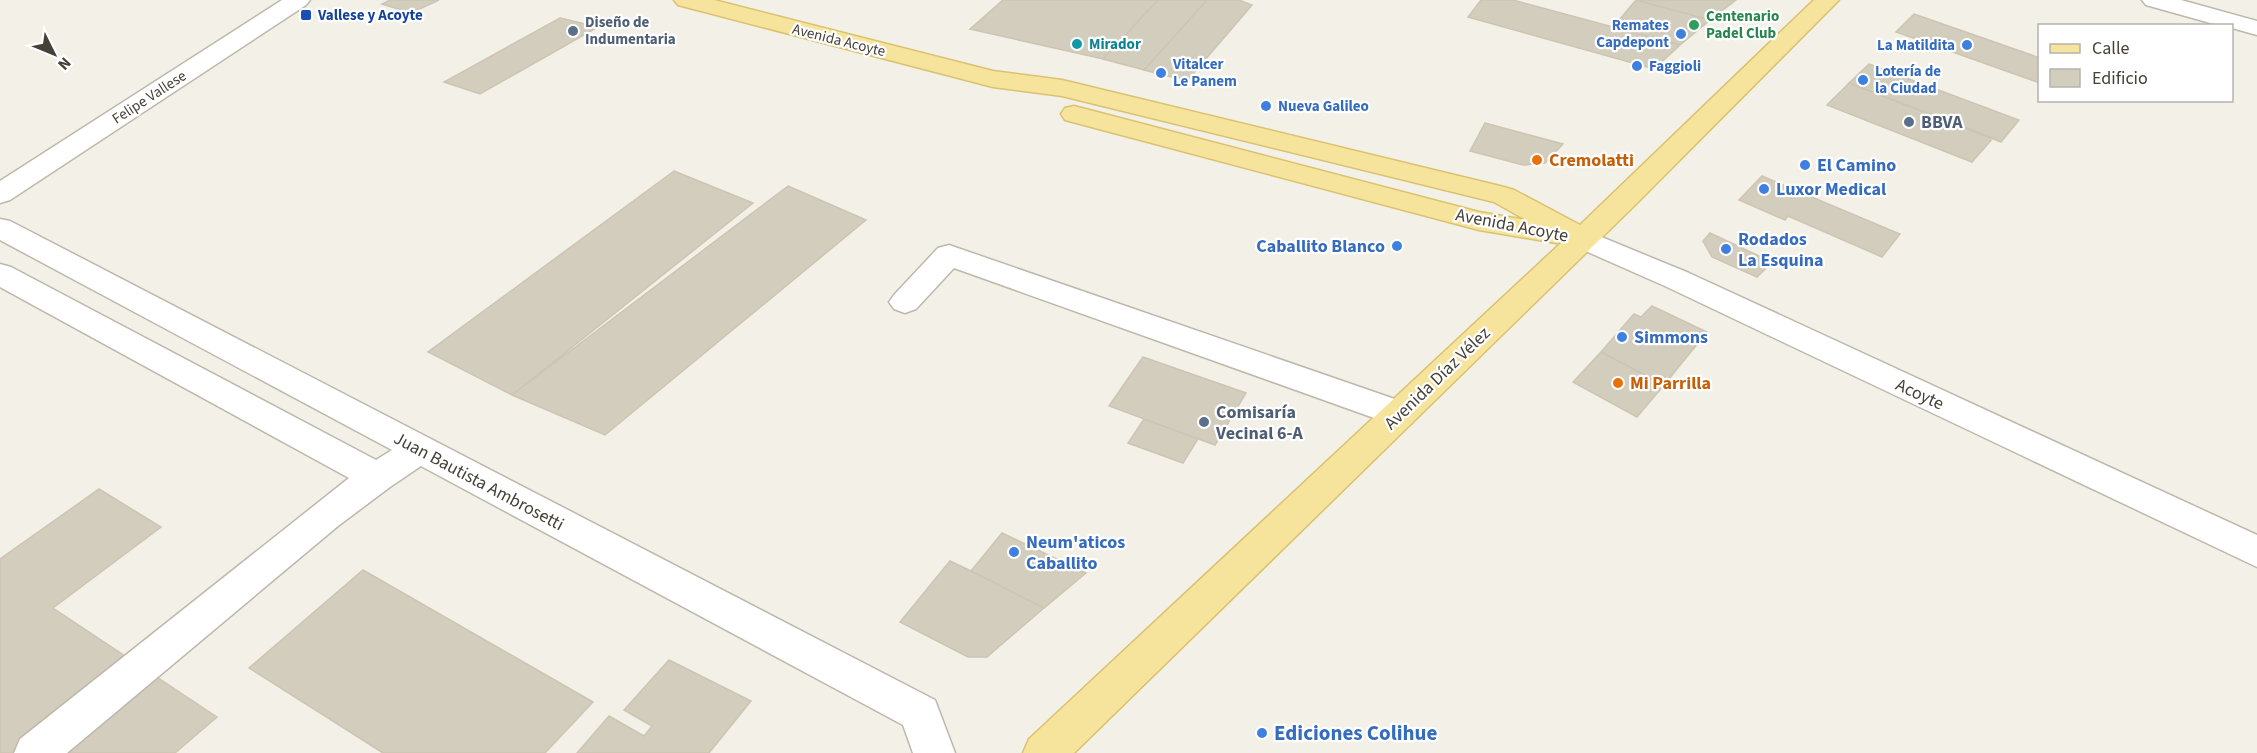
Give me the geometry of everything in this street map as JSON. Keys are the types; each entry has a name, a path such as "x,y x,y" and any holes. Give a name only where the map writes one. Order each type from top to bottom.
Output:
{"main road":[{"name":"Avenida Acoyte","path":"686,0 993,79 1044,105 1479,220 1582,238"},
{"name":"Avenida Díaz Vélez","path":"1044,753 1400,414 1827,0"}],"street":[{"name":"Felipe Vallese","path":"0,194 298,0"},
{"path":"2154,0 2257,28"},
{"name":"Juan Bautista Ambrosetti","path":"0,228 920,713 934,753"},
{"name":"Acoyte","path":"1582,238 1714,297 2257,552"},
{"path":"905,302 949,255 1400,414"},
{"path":"0,274 377,477"},
{"path":"35,753 325,516 377,477 420,450"}],"building":[{"path":"390,0 439,0 411,13 382,4"},
{"name":"Mirador","path":"1003,0 1158,0 1103,59 970,29"},
{"path":"1158,0 1207,0 1144,70 1103,59"},
{"path":"1207,0 1239,0 1252,5 1187,81 1144,70"},
{"path":"1481,0 1513,0 1680,45 1654,69 1468,17"},
{"path":"1636,0 1736,0 1710,20"},
{"path":"1636,0 1710,20 1680,45 1613,27"},
{"name":"La Matildita","path":"1914,14 2038,57 2038,82 1896,32"},
{"path":"560,18 598,27 480,94 444,82"},
{"path":"1869,64 2019,120 2001,142 1849,83"},
{"name":"BBVA","path":"1849,83 1993,138 1972,162 1827,105"},
{"path":"1485,123 1563,144 1545,163 1523,165 1470,151"},
{"path":"674,171 753,203 512,395 428,352"},
{"path":"1762,176 1900,234 1882,257 1788,216 1785,220 1739,200"},
{"path":"788,186 866,220 605,435 512,395"},
{"name":"Rodados La Esquina","path":"1710,233 1772,262 1757,277 1712,257 1703,241"},
{"path":"1652,306 1707,332 1664,385 1601,352 1634,314 1641,317"},
{"name":"Mi Parrilla","path":"1601,352 1664,385 1637,417 1573,382"},
{"path":"1143,357 1246,393 1215,445 1109,406"},
{"path":"1144,419 1198,439 1183,463 1128,443"},
{"path":"99,489 161,527 53,608 217,717 175,753 0,753 0,559"},
{"name":"Neum'aticos Caballito","path":"1002,533 1086,573 1044,608 971,571"},
{"path":"950,561 1044,608 987,657 968,657 900,622"},
{"path":"363,570 593,702 545,753 383,753 249,668"},
{"path":"669,660 751,701 709,753 577,753 609,716 644,736 652,726 624,710"}],"place":[{"name":"Vallese y Acoyte","path":"306,15"},
{"name":"Centenario Padel Club","path":"1694,25"},
{"name":"Diseño de Indumentaria","path":"573,31"},
{"name":"Remates Capdepont","path":"1681,34"},
{"name":"Mirador","path":"1077,44"},
{"name":"La Matildita","path":"1967,45"},
{"name":"Faggioli","path":"1637,66"},
{"name":"Vitalcer Le Panem","path":"1161,73"},
{"name":"Lotería de la Ciudad","path":"1863,80"},
{"name":"Nueva Galileo","path":"1266,106"},
{"name":"BBVA","path":"1909,122"},
{"name":"Cremolatti","path":"1537,160"},
{"name":"El Camino","path":"1805,165"},
{"name":"Luxor Medical","path":"1764,189"},
{"name":"Caballito Blanco","path":"1397,246"},
{"name":"Rodados La Esquina","path":"1726,249"},
{"name":"Simmons","path":"1622,337"},
{"name":"Mi Parrilla","path":"1618,383"},
{"name":"Comisaría Vecinal 6-A","path":"1204,422"},
{"name":"Neum'aticos Caballito","path":"1014,552"},
{"name":"Ediciones Colihue","path":"1262,733"}]}
